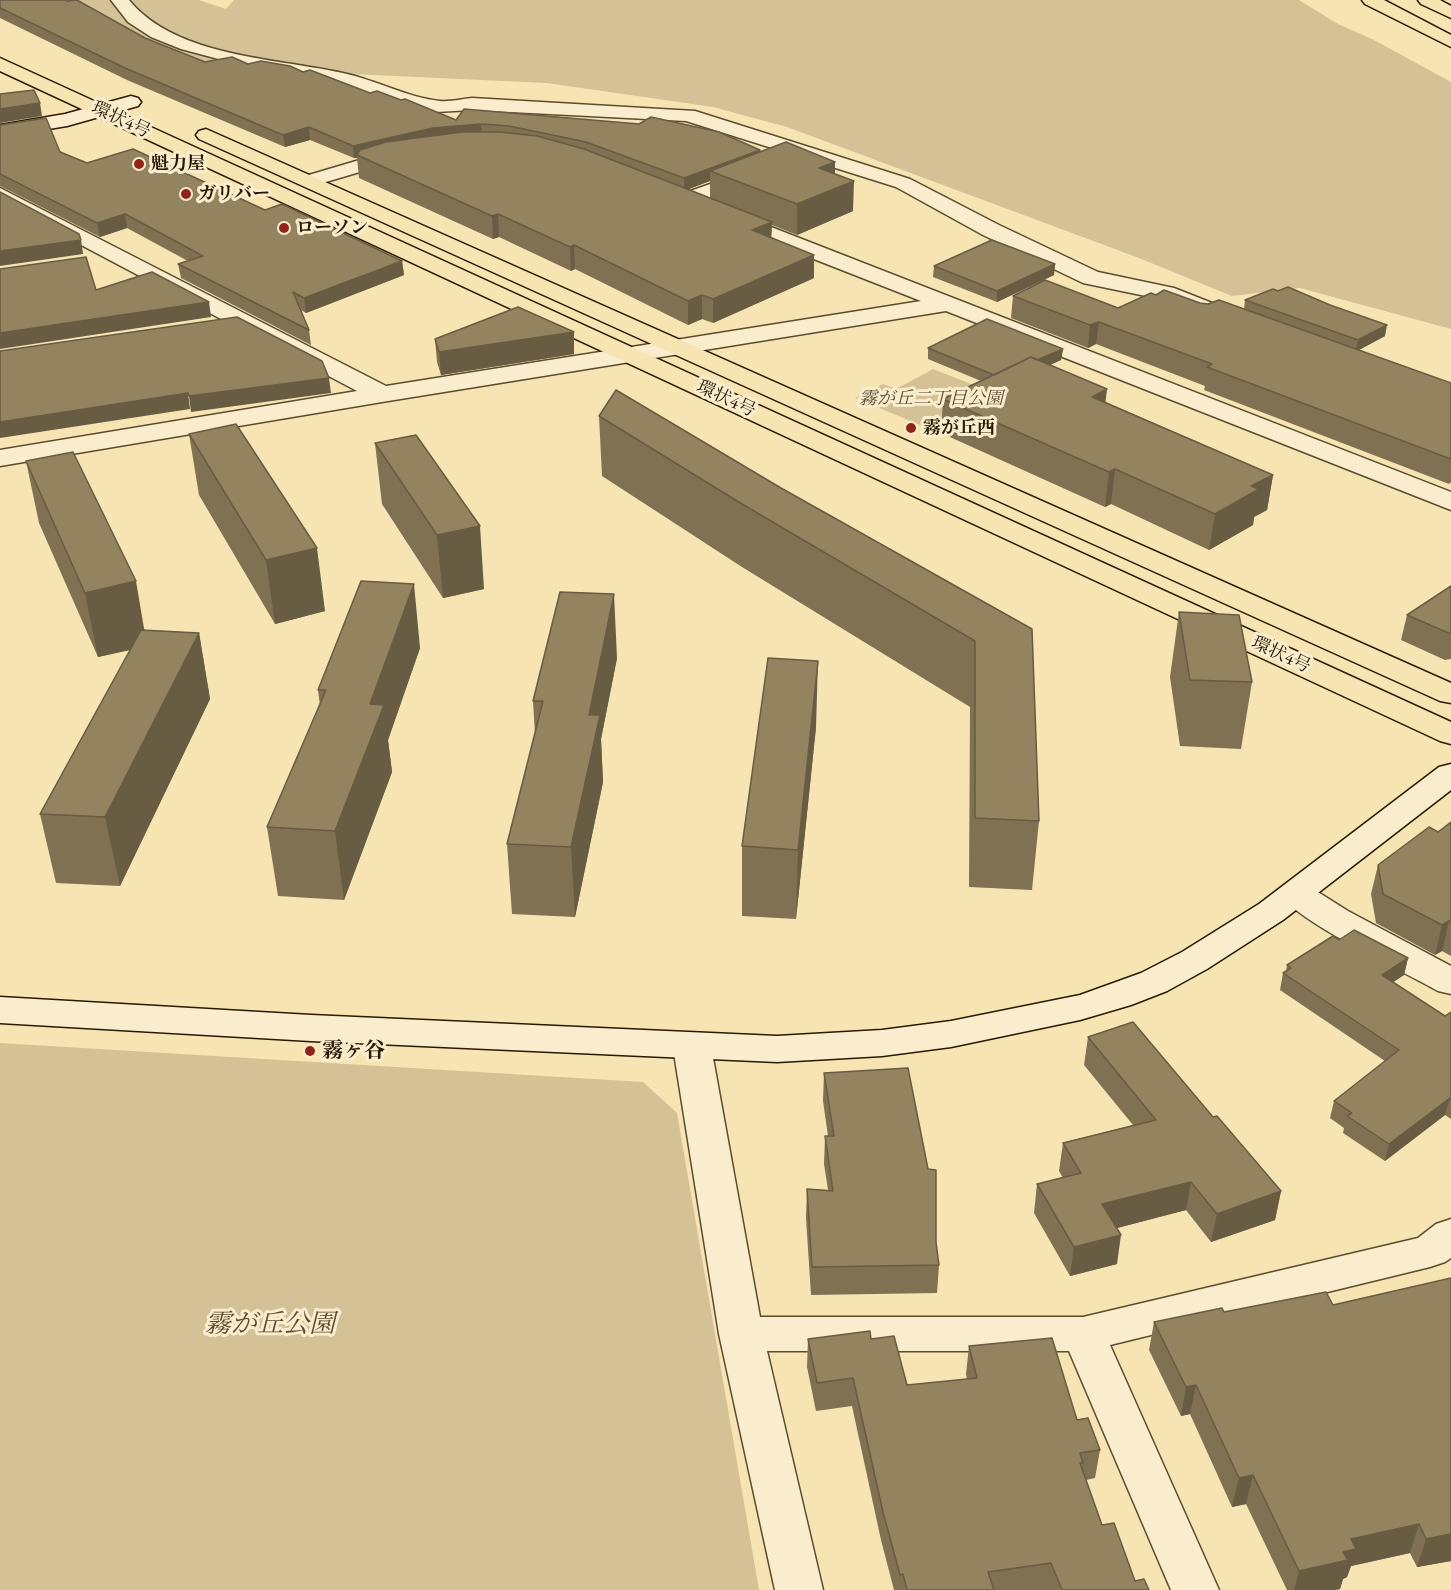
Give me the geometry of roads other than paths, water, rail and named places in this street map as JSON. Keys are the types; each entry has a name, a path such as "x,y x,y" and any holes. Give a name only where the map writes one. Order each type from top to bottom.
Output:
{"main road":[{"path":"1371,0 1451,42"},
{"path":"1427,0 1451,13"},
{"name":"環状4号","path":"0,64 101,99 631,355 1451,734"},
{"name":"環状4号","path":"101,99 131,102 152,111"},
{"name":"環状4号","path":"183,125 1451,693"}],"street":[{"path":"120,0 142,24 169,38 238,60 370,85 437,106 486,114 672,126 691,130 787,162 684,201"},
{"path":"0,131 67,120 101,99"},
{"path":"437,106 472,104 688,115 903,183 1081,281 1166,293 1220,314"},
{"path":"309,181 387,156 424,150"},
{"path":"664,192 1451,502"},
{"path":"4,198 382,394"},
{"path":"83,263 118,258"},
{"path":"0,458 382,394 995,298"},
{"path":"207,326 242,321"},
{"path":"0,1010 692,1047 846,1048 922,1040 1000,1027 1082,1007 1152,984 1215,950 1298,895 1451,774"},
{"path":"1298,895 1335,919 1451,982"},
{"path":"692,1047 741,1334 799,1590"},
{"path":"741,1334 1083,1334 1430,1251 1451,1235"},
{"path":"1083,1334 1195,1590"}],"place":[{"name":"魁力屋","path":"139,164"},
{"name":"ガリバー","path":"186,194"},
{"name":"ローソン","path":"284,228"},
{"name":"霧が丘西","path":"911,428"},
{"name":"霧ヶ谷","path":"310,1051"}],"park label":[{"name":"霧が丘二丁目公園","path":"931,399"},
{"name":"霧が丘公園","path":"270,1325"}]}
